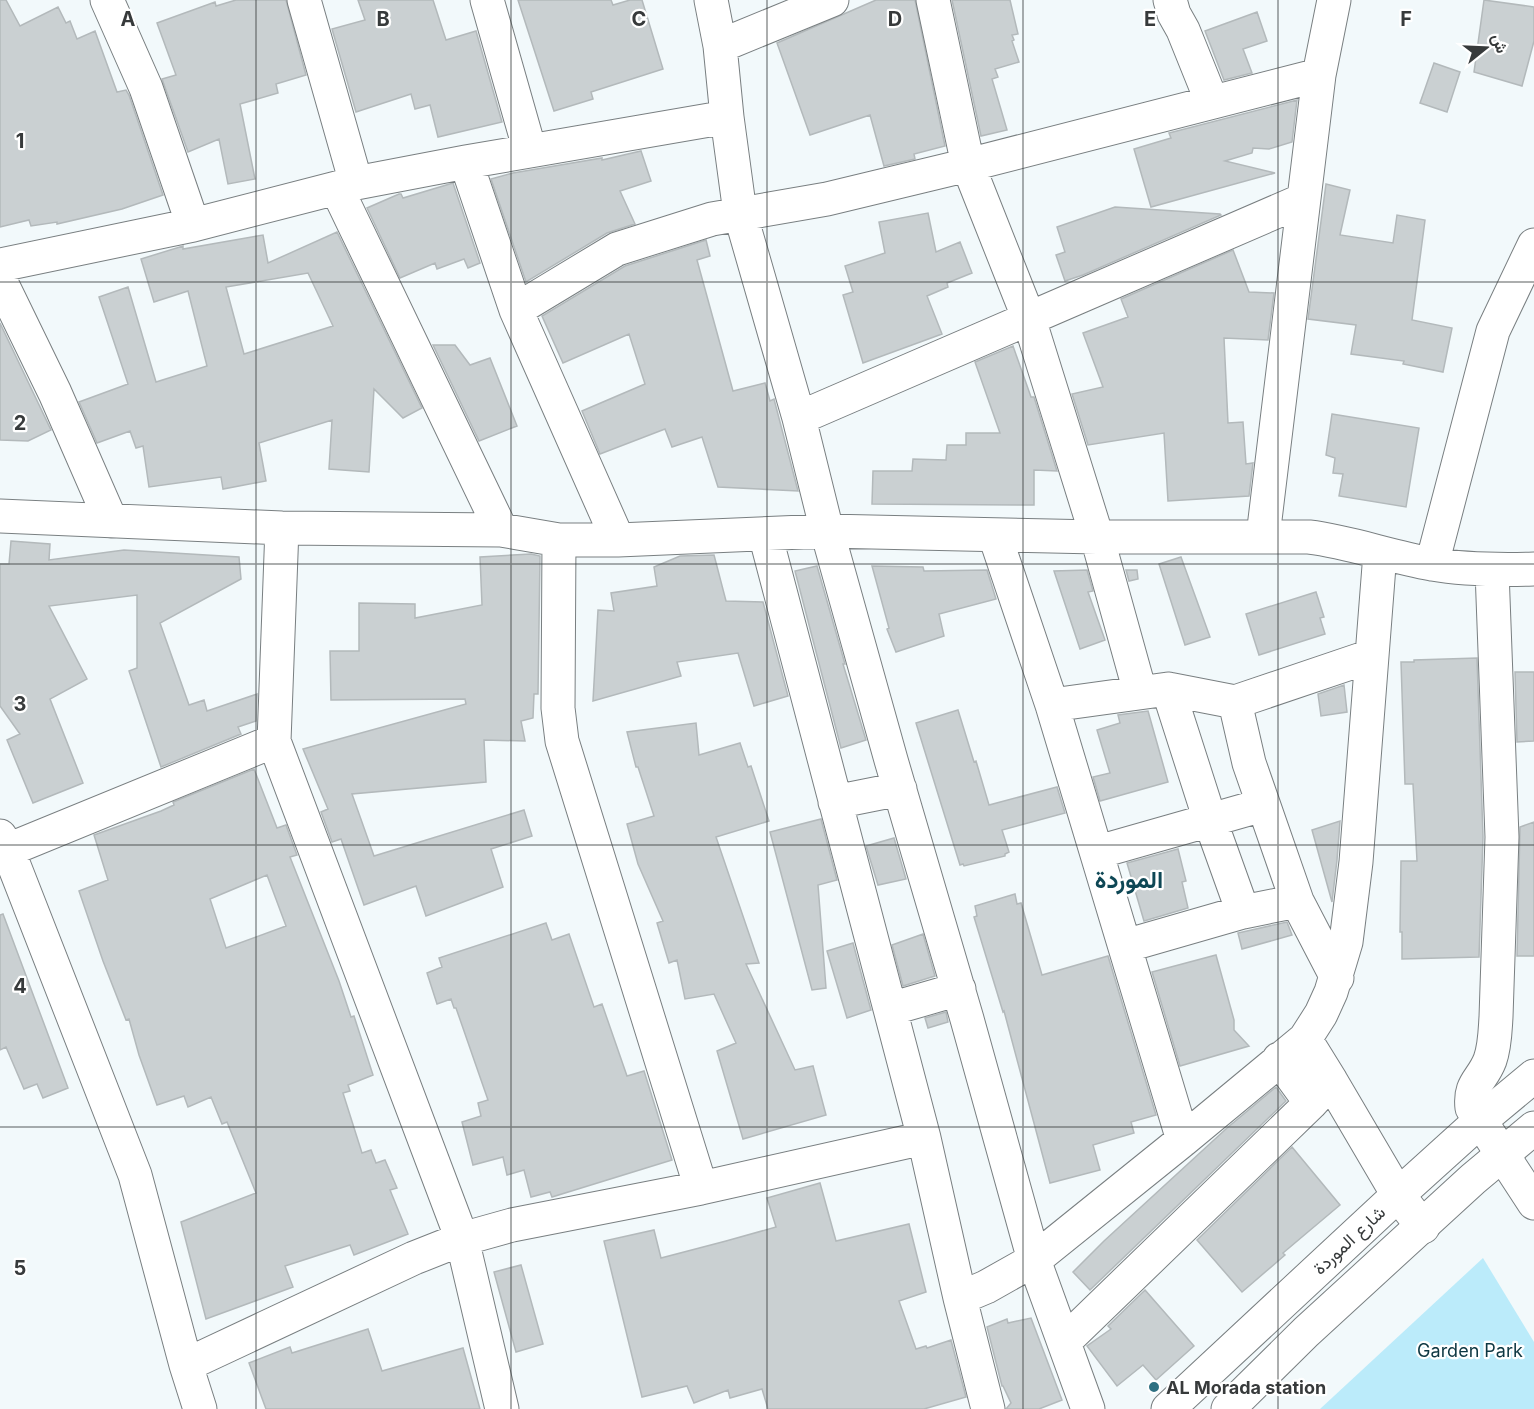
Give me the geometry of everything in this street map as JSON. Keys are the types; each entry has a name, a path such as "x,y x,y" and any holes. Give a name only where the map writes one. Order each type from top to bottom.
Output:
{"street":[{"path":"107,0 146,88 193,225"},
{"path":"304,0 346,186 501,530"},
{"path":"487,0 530,151"},
{"path":"711,0 720,46 740,213 799,418 827,531 1034,1260 1088,1409"},
{"path":"720,46 832,0"},
{"path":"933,0 968,165 1029,319 1097,537 1154,691 1210,820 1243,912"},
{"path":"1170,0 1212,102"},
{"path":"1263,536 1319,75 1334,0"},
{"path":"516,310 625,246 712,219 827,199 1319,75"},
{"path":"0,265 193,225 346,186 466,162 728,117"},
{"path":"466,162 516,310 618,540"},
{"path":"799,418 1303,200"},
{"path":"1432,564 1493,331 1534,245"},
{"path":"0,280 55,393 111,521"},
{"path":"0,516 282,528 501,530 559,540 618,540 827,531 995,536 1309,537 1331,539 1380,553 1432,564 1491,571 1534,569"},
{"path":"282,528 274,741 462,1239 502,1409"},
{"path":"765,534 924,1138 988,1409"},
{"path":"995,536 1052,705 1098,852 1184,1140"},
{"path":"559,540 558,708 562,741 701,1188"},
{"path":"960,1298 986,1287 1034,1260 1184,1140 1305,1039 1321,1014 1336,978 1346,942 1356,862 1380,553"},
{"path":"1491,571 1502,837 1494,1046 1484,1073 1475,1082 1471,1095 1472,1108 1534,1203"},
{"path":"1052,705 1154,691 1235,702 1371,656"},
{"path":"1235,702 1249,763 1297,901 1336,978"},
{"path":"200,1409 135,1174 4,843 274,741"},
{"path":"835,802 900,789"},
{"path":"1098,852 1263,805"},
{"path":"1125,946 1243,912 1297,901"},
{"path":"890,1008 958,990"},
{"path":"1305,1039 1321,1092"},
{"path":"1279,1059 1321,1092 1423,1227"},
{"name":"شارع الموردة","path":"1168,1409 1480,1120 1534,1076"},
{"path":"1064,1342 1321,1092"},
{"path":"1228,1409 1306,1332 1473,1179 1534,1128"},
{"path":"186,1365 414,1258 462,1239 512,1225 701,1188 924,1138"}],"green space":[{"name":"Garden Park","path":"1483,1258 1534,1342 1534,1409 1320,1409"}],"building":[{"path":"0,0 6,0 20,26 58,7 66,23 70,21 77,39 95,31 117,92 126,90 129,95 163,195 122,209 57,224 57,222 31,226 29,220 0,227"},
{"path":"236,0 286,0 306,75 276,84 278,93 240,104 255,179 228,184 219,139 188,152 162,79 176,75 157,23 215,2 216,6"},
{"path":"358,0 433,0 446,40 476,31 502,122 438,137 430,105 415,109 411,94 356,112 332,29 365,20"},
{"path":"518,0 611,0 613,5 630,0 642,0 663,69 591,92 593,99 554,111"},
{"path":"876,0 915,0 945,146 914,154 915,159 884,166 870,115 810,135 777,43"},
{"path":"952,0 1010,0 1018,34 1012,35 1014,40 1012,41 1019,62 995,69 998,77 992,79 1007,130 981,136"},
{"path":"1484,0 1534,7 1534,41 1522,86 1474,72"},
{"path":"1257,12 1267,41 1243,49 1252,73 1224,80 1205,31"},
{"path":"1434,63 1460,72 1447,112 1420,103"},
{"path":"1297,100 1292,142 1269,149 1253,148 1252,153 1225,161 1275,173 1151,207 1134,149 1171,138 1169,133"},
{"path":"641,151 651,181 620,191 635,224 607,233 526,282 491,179 513,173 602,158 602,160"},
{"path":"453,183 480,263 468,268 464,259 437,269 435,263 400,278 367,208 399,194 403,198"},
{"path":"1326,184 1350,190 1340,235 1393,243 1397,215 1425,220 1412,320 1452,328 1443,372 1403,364 1404,361 1351,354 1356,325 1308,319"},
{"path":"1115,207 1221,215 1065,281 1056,255 1065,252 1057,227"},
{"path":"928,213 936,252 960,242 972,273 947,283 948,287 927,296 942,334 863,363 843,295 853,292 845,266 885,253 879,222"},
{"path":"337,232 422,408 403,418 374,389 369,472 329,469 332,420 259,443 266,481 223,489 221,477 149,487 143,446 136,448 130,431 97,443 79,402 128,384 99,297 128,287 156,382 207,366 188,291 154,302 141,259 183,246 183,249 263,235 268,263","holes":["308,273 333,326 244,354 226,287"]},
{"path":"706,240 710,256 697,260 733,391 765,383 770,401 774,399 798,491 718,487 702,437 672,447 665,429 600,454 582,411 645,384 629,334 563,363 542,316 625,266"},
{"path":"1233,250 1249,292 1274,293 1268,340 1224,338 1228,423 1243,422 1246,464 1253,463 1249,496 1168,501 1164,433 1088,445 1072,394 1103,387 1083,333 1128,317 1121,299"},
{"path":"0,323 51,430 28,441 0,440"},
{"path":"433,345 455,345 470,365 490,358 517,426 479,441"},
{"path":"1013,346 1031,397 1034,397 1057,471 1034,470 1034,505 872,504 873,471 912,471 913,459 946,460 947,445 966,445 966,433 1000,433 975,362"},
{"path":"1332,414 1419,428 1406,507 1339,496 1343,474 1333,473 1335,458 1326,455"},
{"path":"11,541 50,544 49,560 124,550 239,557 241,579 160,623 189,705 204,700 207,711 257,694 256,721 238,727 241,734 161,767 129,671 137,668 137,595 49,606 87,679 50,699 83,783 33,803 7,740 20,734 0,706 0,564 9,564"},
{"path":"531,554 540,556 538,694 534,694 533,718 521,721 525,741 484,740 486,782 352,794 374,856 524,810 532,836 491,849 503,887 426,916 416,886 364,905 341,839 332,842 321,812 328,809 303,749 466,704 465,699 331,700 330,651 359,651 359,603 415,604 415,618 482,605 480,557"},
{"path":"714,555 726,601 763,602 788,696 754,706 738,653 677,662 681,676 593,701 598,610 614,611 611,593 657,586 654,567 680,556"},
{"path":"1181,557 1210,637 1185,645 1159,564"},
{"path":"817,566 866,740 841,748 795,571"},
{"path":"872,566 923,567 924,571 987,570 996,599 939,614 944,636 896,652 887,629 889,628"},
{"path":"1087,570 1093,591 1088,592 1105,640 1080,649 1054,571"},
{"path":"1126,570 1137,570 1138,579 1129,581"},
{"path":"1316,592 1324,617 1320,618 1325,634 1259,655 1246,614"},
{"path":"1477,658 1483,837 1479,957 1402,959 1401,861 1417,861 1413,784 1405,784 1401,662"},
{"path":"1515,672 1534,672 1534,741 1517,742"},
{"path":"1344,685 1347,712 1321,716 1318,694"},
{"path":"958,710 989,805 1057,787 1065,813 1002,830 1009,852 1005,856 964,866 960,865 916,723"},
{"path":"1148,711 1168,782 1100,801 1093,777 1110,773 1097,730 1120,723 1118,715"},
{"path":"696,723 699,755 740,743 748,767 751,766 769,821 716,837 759,963 746,964 795,1070 813,1066 826,1115 743,1139 717,1051 736,1043 714,994 685,999 677,960 669,963 657,923 663,921 638,864 627,824 654,816 638,767 636,767 627,732"},
{"path":"254,769 277,828 286,825 297,855 290,857 351,1017 354,1016 373,1075 348,1085 350,1091 343,1093 362,1153 371,1150 376,1163 385,1160 397,1188 390,1190 408,1234 354,1255 350,1245 285,1266 293,1287 206,1319 181,1222 256,1193 227,1122 222,1124 211,1097 188,1107 184,1096 157,1105 129,1019 126,1020 79,891 108,880 94,835 161,811 174,805 173,802","holes":["267,875 286,926 226,948 210,899"]},
{"path":"821,819 837,880 818,885 826,988 812,990 770,832"},
{"path":"1340,821 1337,860 1332,902 1312,830"},
{"path":"1534,822 1534,956 1517,956 1520,827"},
{"path":"894,838 906,879 878,885 866,846"},
{"path":"1178,849 1186,881 1182,882 1188,908 1144,921 1127,863"},
{"path":"1015,894 1017,904 1021,903 1042,975 1108,956 1156,1115 1131,1122 1134,1133 1093,1145 1100,1170 1050,1183 1004,1011 974,917 977,916 975,906"},
{"path":"3,914 68,1088 43,1098 37,1084 24,1089 6,1047 0,1050 0,915"},
{"path":"1287,922 1292,935 1242,949 1238,933"},
{"path":"546,923 552,940 569,934 594,1007 602,1004 627,1076 644,1071 672,1160 552,1197 550,1192 531,1197 524,1170 507,1175 503,1157 473,1165 462,1122 481,1116 478,1103 488,1100 456,1008 451,999 437,1004 427,973 442,967 439,958"},
{"path":"923,934 935,976 903,986 892,945"},
{"path":"853,943 871,1010 847,1018 827,951"},
{"path":"1216,955 1234,1020 1234,1030 1249,1046 1180,1066 1152,972"},
{"path":"946,1012 948,1022 928,1028 925,1018"},
{"path":"1276,1087 1286,1101 1090,1290 1073,1272 1227,1128"},
{"path":"1292,1147 1340,1205 1283,1253 1285,1255 1242,1292 1197,1240"},
{"path":"820,1183 836,1241 909,1224 926,1292 899,1301 916,1349 951,1340 966,1397 924,1409 768,1409 762,1389 730,1398 728,1390 694,1403 687,1386 642,1397 604,1241 654,1230 661,1258 726,1241 776,1227 767,1198"},
{"path":"521,1265 543,1344 516,1352 494,1272"},
{"path":"1145,1290 1194,1346 1156,1380 1143,1365 1117,1386 1087,1346 1111,1329 1108,1326"},
{"path":"1031,1318 1062,1400 1039,1409 1006,1409 1011,1403 1002,1386 987,1327 1007,1319 1008,1323"},
{"path":"368,1329 382,1371 463,1348 480,1409 266,1409 249,1363 290,1347 292,1353"}],"place":[{"name":"AL Morada station","path":"1154,1387"}],"district":[{"name":"الموردة","path":"1129,879"}]}
